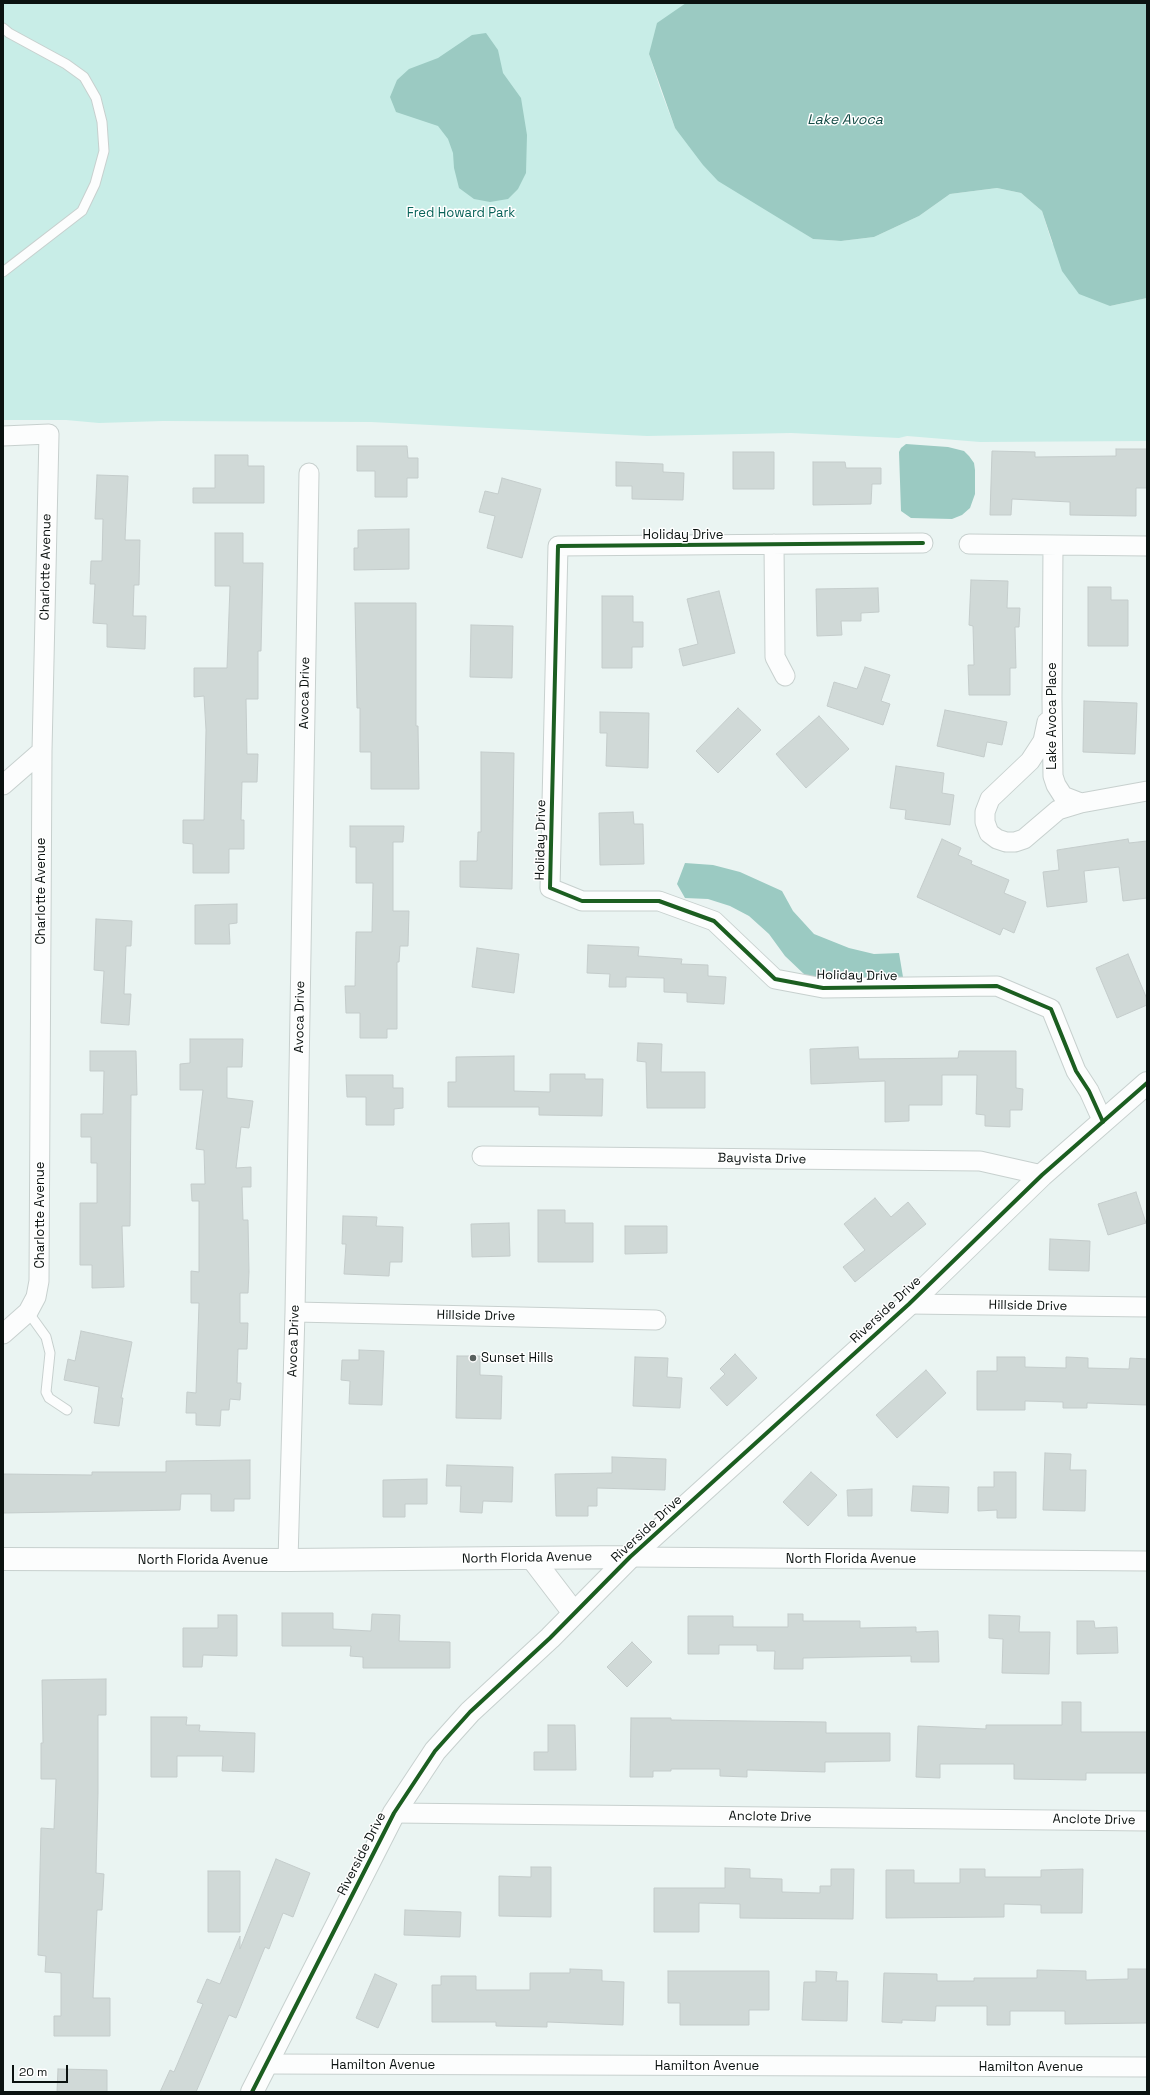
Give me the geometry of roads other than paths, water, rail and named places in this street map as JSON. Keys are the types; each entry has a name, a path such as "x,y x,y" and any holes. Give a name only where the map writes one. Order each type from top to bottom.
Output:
{"street":[{"name":"Charlotte Avenue","path":"3,436 49,434 42,751 39,1281 36,1297 28,1312 3,1334"},
{"name":"Avoca Drive","path":"288,1560 295,1312 309,473"},
{"name":"Holiday Drive","path":"923,543 558,546 550,888 582,901 659,901 714,920 775,979 823,988 997,986 1051,1009 1076,1071 1089,1091 1103,1122"},
{"path":"774,544 775,657 784,676"},
{"path":"969,544 1147,546"},
{"name":"Lake Avoca Place","path":"1053,546 1053,776 1056,785 1064,796 1081,804"},
{"path":"1052,698 1043,741 1038,750 1030,761 990,799 985,812 985,822 989,833 997,839 1006,842 1015,842 1024,839 1058,810 1147,791"},
{"path":"3,785 42,751"},
{"name":"Riverside Drive","path":"252,2092 394,1813 435,1751 470,1712 574,1613 630,1557 909,1304 1042,1175 1147,1083"},
{"name":"Bayvista Drive","path":"482,1156 980,1161 1042,1175"},
{"name":"Hillside Drive","path":"909,1304 1147,1307"},
{"name":"Hillside Drive","path":"295,1312 656,1320"},
{"name":"North Florida Avenue","path":"3,1559 288,1560 630,1557 1147,1561"},
{"path":"532,1558 574,1613"},
{"name":"Anclote Drive","path":"394,1813 1147,1821"},
{"name":"Hamilton Avenue","path":"267,2064 1147,2067"}],"lane":[{"path":"3,28 66,64 84,77 96,98 102,122 104,151 95,184 82,210 3,272"},
{"path":"28,1312 46,1337 49,1348 46,1392 49,1398 67,1410"}],"water":[{"name":"Lake Avoca","path":"686,3 1147,3 1147,298 1110,306 1079,294 1062,271 1042,211 1021,193 997,188 950,194 919,216 874,237 841,241 813,239 718,181 703,165 675,128 649,54 657,23"},
{"path":"486,33 498,50 503,73 521,98 527,135 526,173 518,189 508,199 490,202 474,199 459,188 454,168 453,153 448,139 438,126 396,112 390,97 397,80 409,69 438,58 472,35"},
{"path":"906,444 948,447 964,451 969,456 974,463 975,470 975,494 970,508 962,515 952,519 911,518 901,511 899,452"},
{"path":"685,863 713,865 740,872 782,891 793,911 814,934 849,948 874,954 899,953 903,977 824,979 805,975 785,956 769,934 749,916 730,906 708,899 685,898 677,884"}],"place":[{"name":"Sunset Hills","path":"473,1358"}],"park label":[{"name":"Fred Howard Park","path":"461,213"}]}
